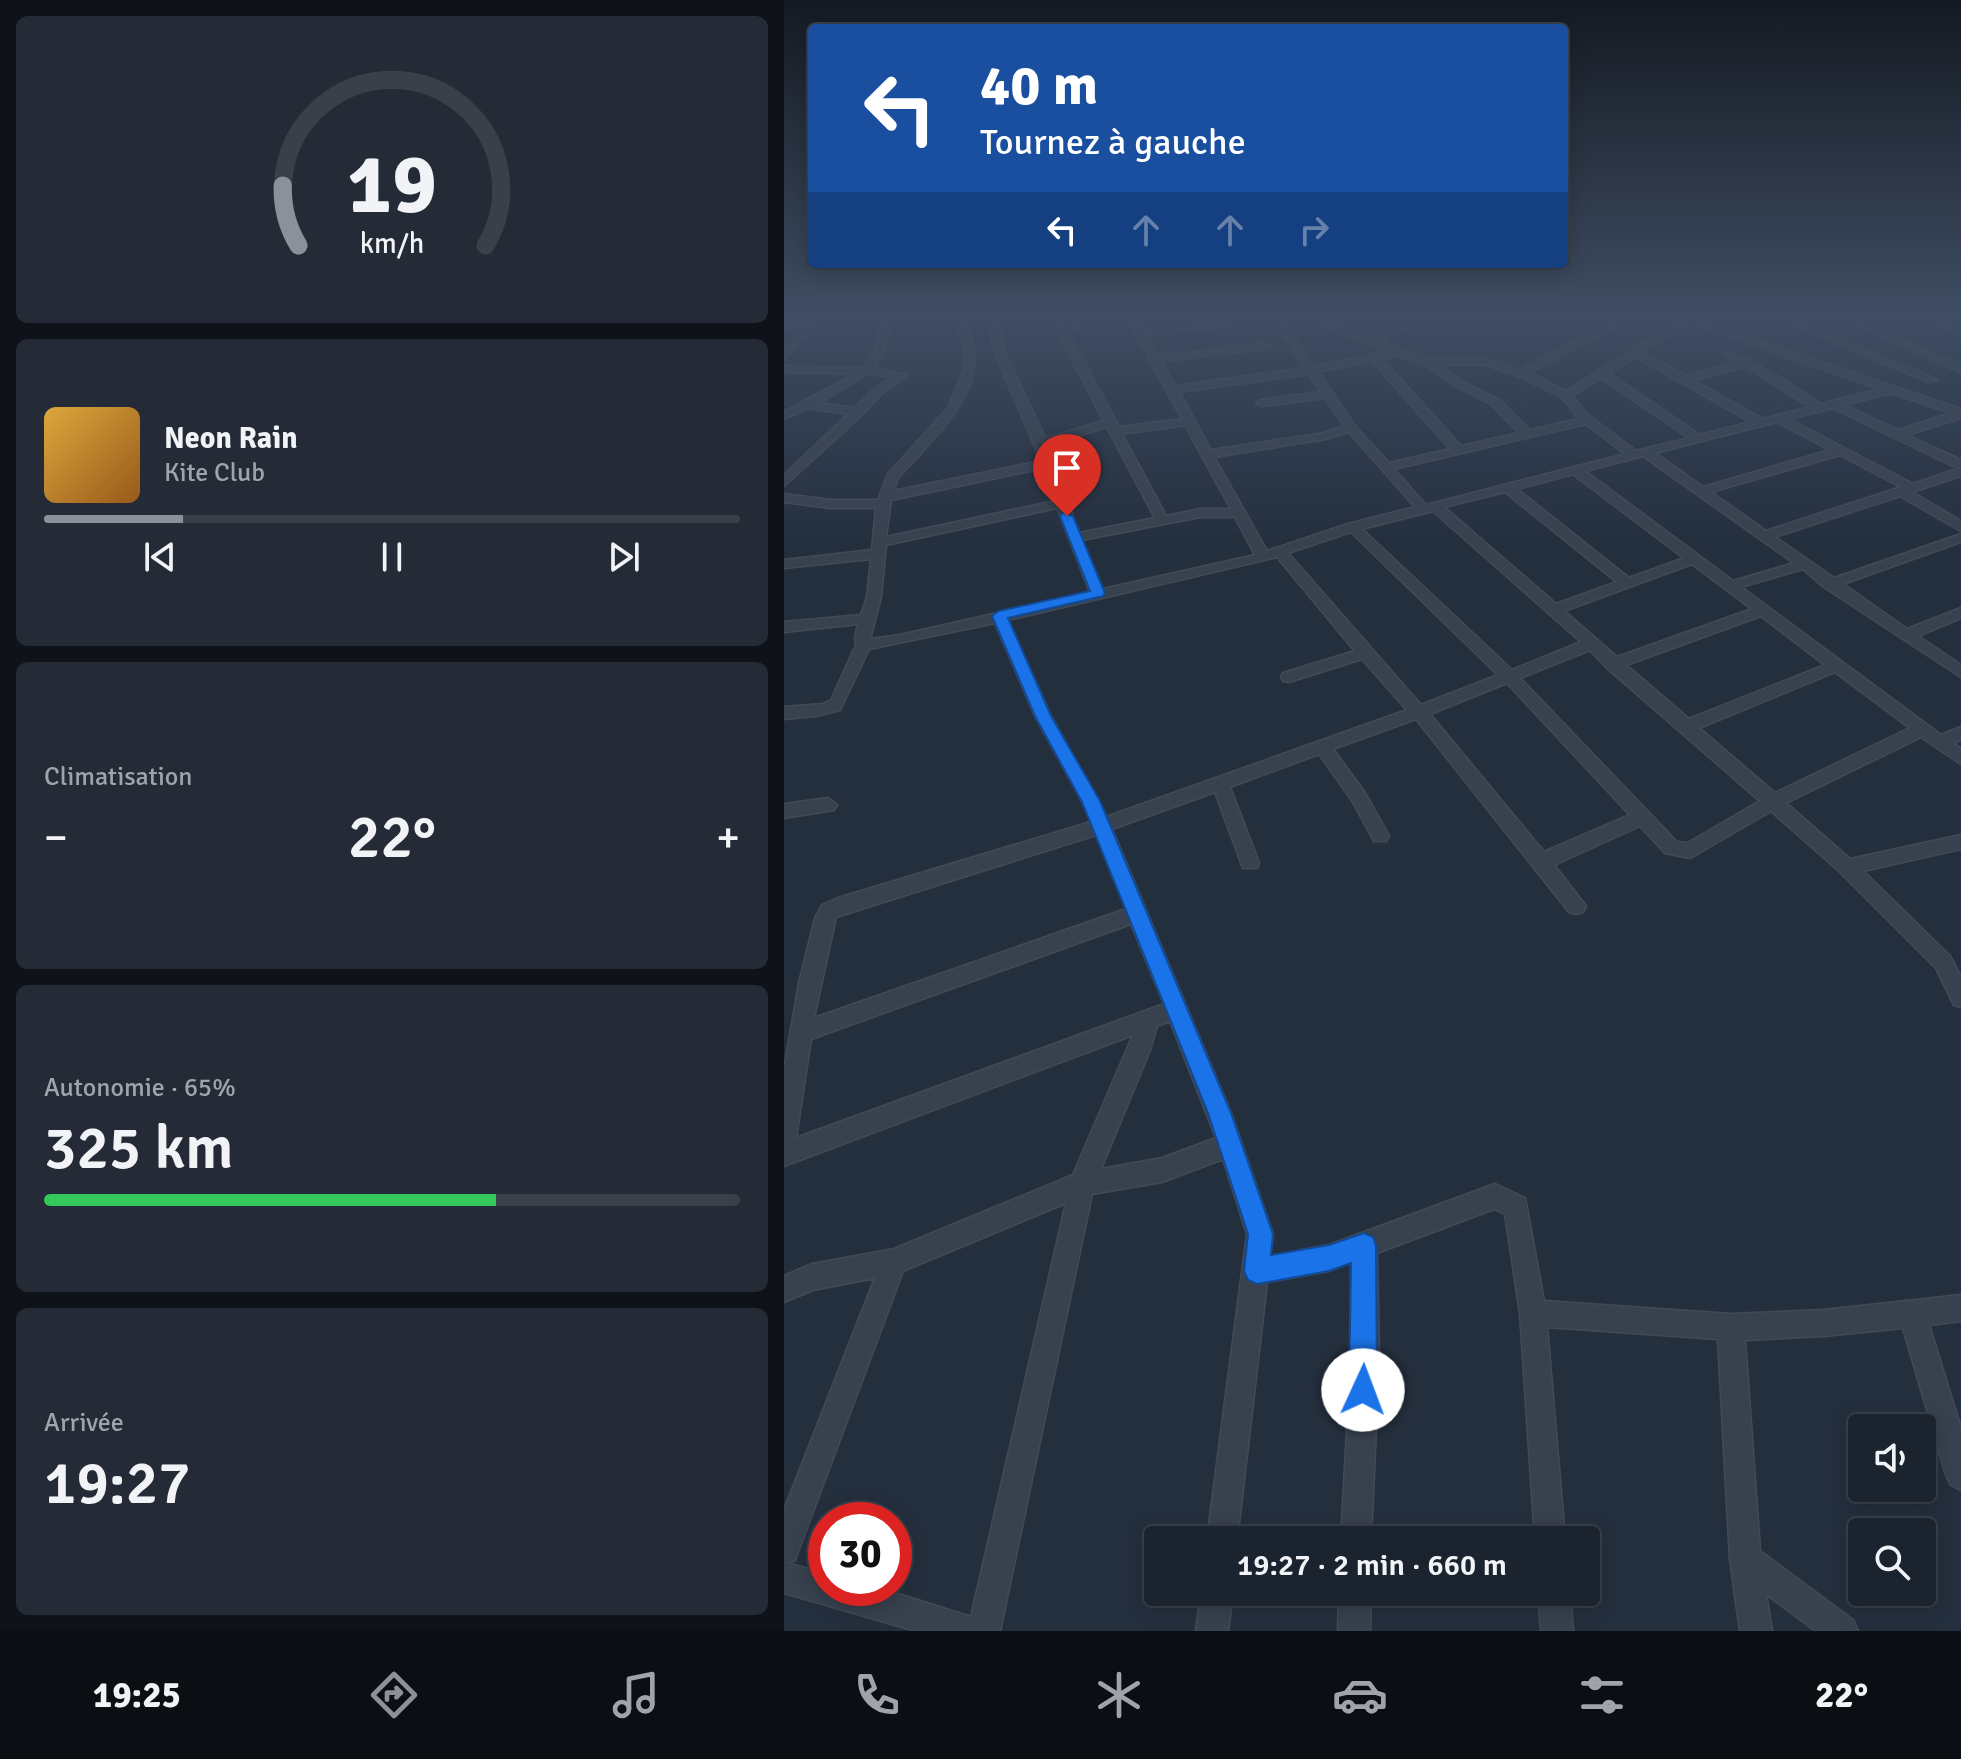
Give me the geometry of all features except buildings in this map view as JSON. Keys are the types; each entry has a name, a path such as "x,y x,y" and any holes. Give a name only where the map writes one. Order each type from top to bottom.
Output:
{"street":[{"path":"784,416 832,389"},
{"path":"784,482 882,389"},
{"path":"784,713 835,706 842,699 854,658 864,645 874,597 884,501 892,477 953,409 961,389"},
{"path":"1016,389 1041,443 1074,538 1098,593"},
{"path":"1094,389 1162,520"},
{"path":"1179,389 1173,390 1208,454 1241,513 1271,554 1419,712 1576,906"},
{"path":"1326,389 1351,428 1429,508 1552,610 1847,867 1943,962 1961,998"},
{"path":"1403,389 1459,451"},
{"path":"1469,389 1495,402 1528,435"},
{"path":"1553,389 1566,395 1588,420 1702,491 1829,584 1961,672"},
{"path":"1566,395 1575,389"},
{"path":"1625,389 1699,439"},
{"path":"1703,389 1762,423"},
{"path":"1788,389 1819,408"},
{"path":"1892,389 1961,413"},
{"path":"864,645 900,640 1271,554 1353,527 1778,418 1904,389"},
{"path":"1261,403 1329,394"},
{"path":"806,404 859,412"},
{"path":"1834,404 1961,465"},
{"path":"1898,434 1961,413"},
{"path":"1778,418 1906,489 1961,527"},
{"path":"1387,467 1588,420"},
{"path":"1041,443 1114,426 1190,421"},
{"path":"1208,454 1326,436 1351,428"},
{"path":"1702,491 1840,451"},
{"path":"784,498 830,504 884,501 1049,463"},
{"path":"1575,470 1961,758"},
{"path":"1764,536 1961,472"},
{"path":"1508,488 1627,583"},
{"path":"784,564 877,548 1063,503"},
{"path":"1074,538 1200,513 1241,513"},
{"path":"1353,527 1508,675 1672,848 1684,852 1731,829 1771,803 1920,730"},
{"path":"1829,584 1961,538"},
{"path":"1552,610 1694,559"},
{"path":"1729,586 1803,565"},
{"path":"1612,664 1762,611"},
{"path":"1906,635 1961,613"},
{"path":"999,616 1043,716 1081,779 1138,913 1219,1113 1260,1234 1224,1526"},
{"path":"784,627 867,619"},
{"path":"784,1140 809,983 829,911 1101,826 1419,712 1591,644"},
{"path":"1289,677 1365,653"},
{"path":"1685,727 1836,666"},
{"path":"1939,742 1961,733"},
{"path":"1323,747 1359,798 1380,836"},
{"path":"1220,783 1250,863"},
{"path":"784,811 828,805"},
{"path":"1541,862 1643,817"},
{"path":"1847,867 1961,842"},
{"path":"801,1033 1138,913"},
{"path":"784,1154 1176,1009"},
{"path":"984,1631 1082,1184 1139,1050 1148,1020"},
{"path":"784,1289 812,1277 894,1262 1082,1184 1162,1170 1228,1145"},
{"path":"1257,1271 1329,1258 1495,1196 1516,1207 1533,1313 1549,1526"},
{"path":"1357,1526 1365,1359 1364,1246"},
{"path":"784,1549 894,1262"},
{"path":"1533,1313 1731,1327 1824,1323 1961,1308"},
{"path":"1912,1314 1961,1475"},
{"path":"1731,1327 1745,1559 1756,1631"},
{"path":"1745,1559 1842,1631"},
{"path":"784,1578 967,1631"},
{"path":"1212,1631 1215,1606"},
{"path":"1354,1631 1355,1606"},
{"path":"1555,1606 1557,1631"}],"route":[{"path":"1067,516 1098,593 999,616 1043,716 1091,801 1219,1113 1260,1234 1257,1271 1329,1258 1364,1246 1363,1390"}]}
